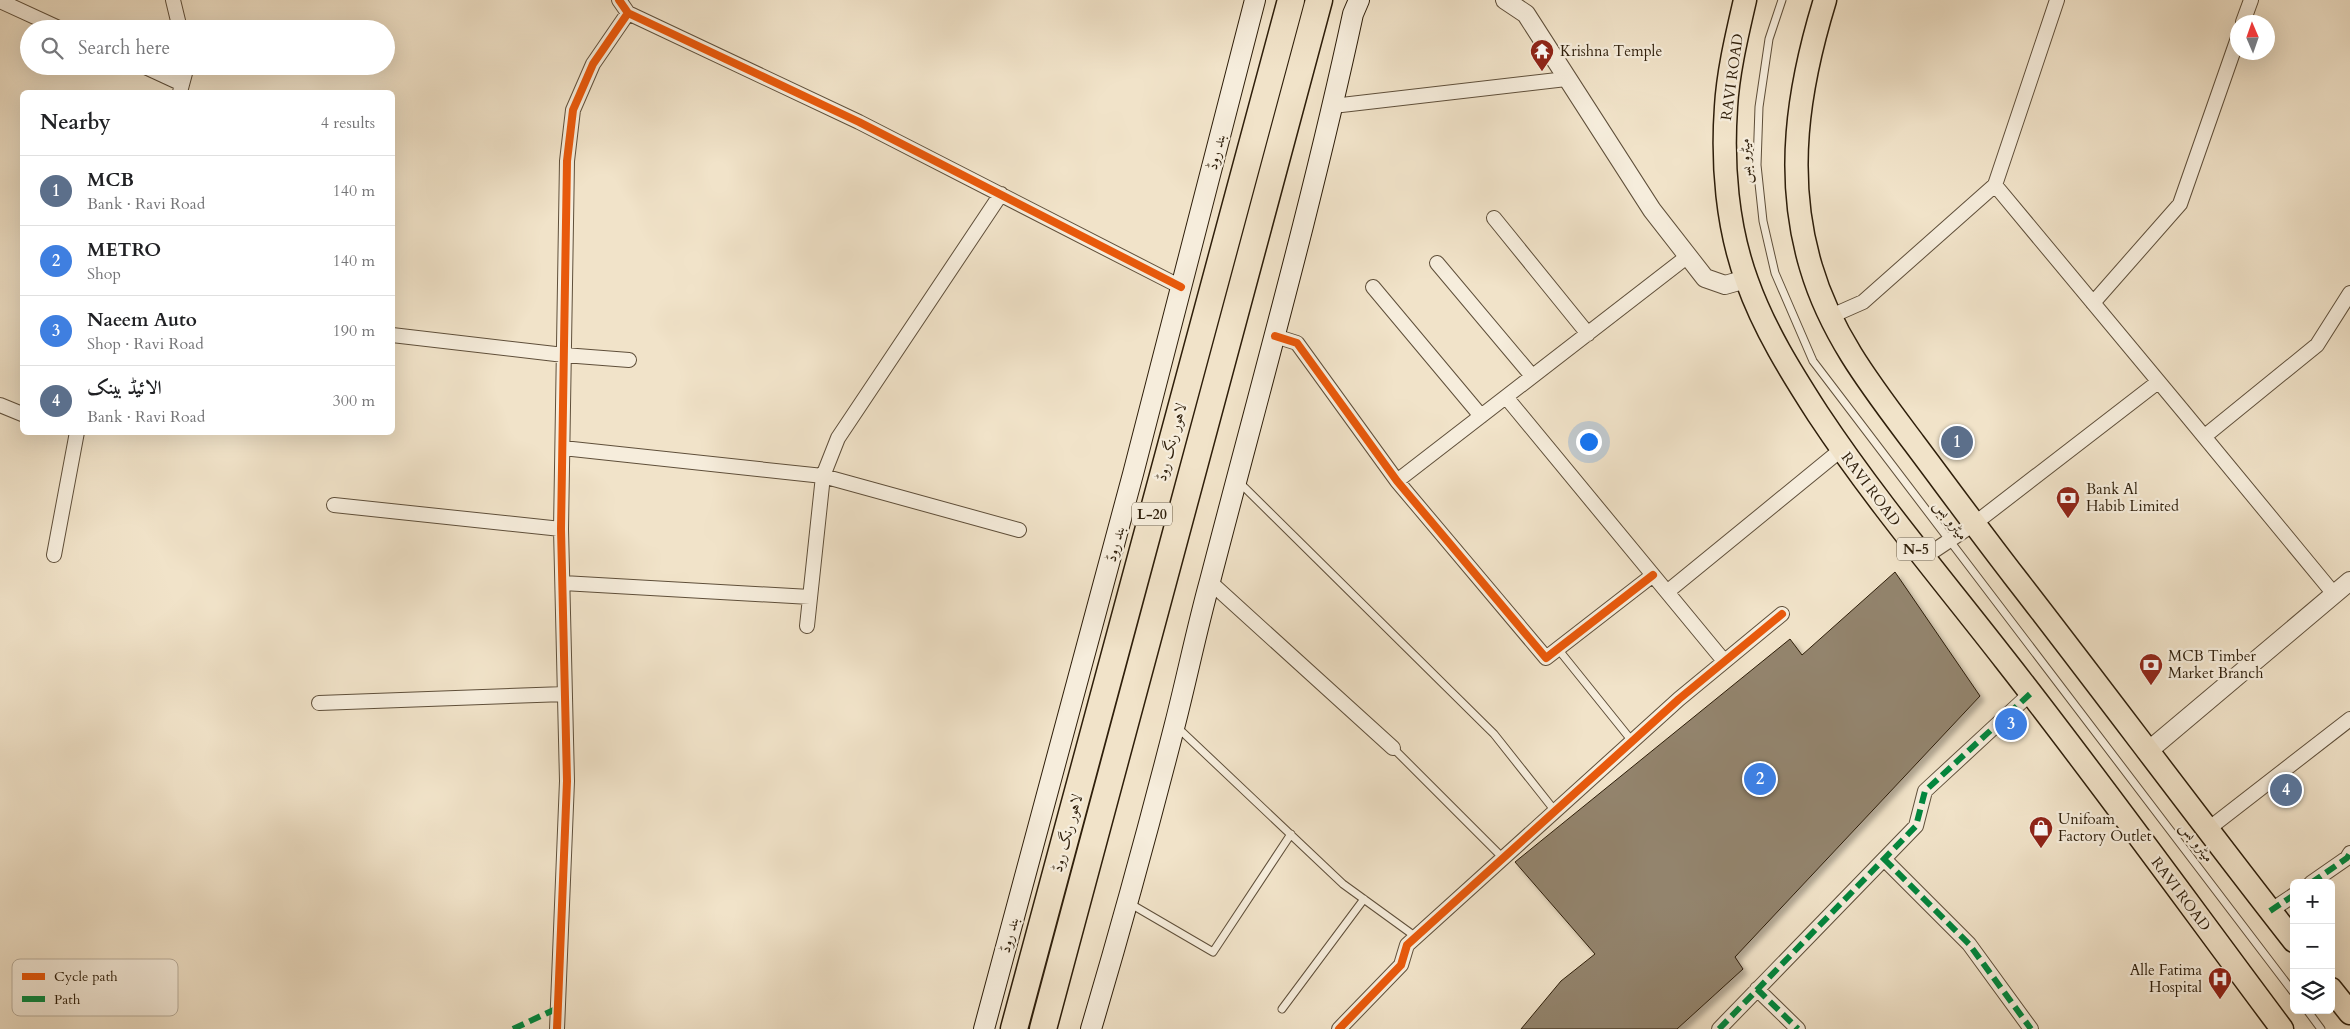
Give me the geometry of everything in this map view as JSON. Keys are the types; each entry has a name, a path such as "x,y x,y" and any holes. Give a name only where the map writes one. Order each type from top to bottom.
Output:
{"highway":[{"name":"لاہور رنگ روڈ","path":"1014,1029 1291,0"},
{"name":"لاہور رنگ روڈ","path":"1043,1029 1319,0"}],"main road":[{"name":"بند روڈ","path":"984,1029 1131,484 1255,0"},
{"path":"1091,1029 1129,903 1175,725 1209,581 1238,481 1333,106 1353,14 1359,0"},
{"name":"RAVI ROAD","path":"1745,0 1726,106 1725,160 1732,224 1746,280 1766,328 1788,368 1842,449 1923,558 2031,693 2282,1029"},
{"path":"1825,0 1804,80 1796,133 1795,159 1798,204 1803,236 1811,267 1830,317 1859,370 2146,752 2290,936"},
{"path":"2335,994 2350,1013"}],"street":[{"path":"173,0 178,20"},
{"path":"619,0 628,13 859,122 1181,287"},
{"path":"1506,0 1526,14 1652,210 1705,278 1714,283 1725,285 1746,280"},
{"path":"1830,317 1863,302 1995,185 2057,0"},
{"path":"2246,15 2251,0"},
{"path":"0,1 41,20"},
{"path":"557,1029 567,781 562,529 567,162 573,110 593,64 628,13"},
{"path":"2093,303 2180,204 2230,60"},
{"path":"158,75 181,88 185,75"},
{"path":"1333,106 1566,78"},
{"path":"1995,185 2205,436 2334,594"},
{"path":"807,626 823,476 838,438 1001,194"},
{"path":"1494,218 1588,334"},
{"path":"1397,481 1688,256"},
{"path":"1437,263 1532,376"},
{"path":"1373,287 1481,416"},
{"path":"2205,436 2317,345 2350,293"},
{"path":"395,335 564,355 629,360"},
{"path":"1275,336 1297,343 1397,481 1546,658 1653,575"},
{"path":"1923,558 1974,524 2158,382"},
{"path":"1506,397 1724,661"},
{"path":"0,405 20,413"},
{"path":"54,555 73,435"},
{"path":"563,448 823,476 1019,530"},
{"path":"1667,592 1842,449"},
{"path":"334,505 562,529"},
{"path":"1209,581 1393,748"},
{"path":"2146,752 2350,581"},
{"path":"563,583 810,597"},
{"path":"1340,1029 1401,965 1407,945 1632,741 1724,661 1782,614"},
{"path":"1719,1029 1916,826 1925,791 2031,693"},
{"path":"319,703 565,694"},
{"path":"2207,830 2350,718"},
{"path":"2317,879 2347,858 2350,852"},
{"path":"1884,859 1969,944 2031,1029"},
{"path":"2270,911 2290,898"},
{"path":"1757,989 1798,1029"}],"lane":[{"name":"میٹرو بس","path":"1782,0 1767,49 1759,107 1757,165 1763,221 1774,273 1813,361 2290,988"},
{"path":"1238,481 1494,734 1555,811"},
{"path":"1558,649 1632,741"},
{"path":"1175,725 1343,884 1416,937"},
{"path":"1393,748 1503,858"},
{"path":"1129,903 1212,952 1291,834"},
{"path":"1282,1009 1364,899"},
{"path":"2310,1014 2321,1029"}],"building":[{"path":"1895,572 1980,696 1735,957 1743,969 1677,1029 1521,1029 1561,981 1595,954 1515,862 1790,639 1802,655"}],"marked path":[{"path":"1719,1029 1916,826 1925,791 2031,693"},
{"path":"2317,879 2347,858 2350,853"},
{"path":"1884,859 1969,944 2031,1029"},
{"path":"2270,911 2290,898"},
{"path":"1757,989 1798,1029"},
{"path":"513,1029 558,1008"}],"cycle path":[{"path":"619,0 628,13 859,122 1181,287"},
{"path":"557,1029 567,781 561,529 567,161 573,110 593,64 628,13"},
{"path":"1275,336 1297,343 1397,481 1546,658 1653,575"},
{"path":"1339,1029 1401,965 1407,945 1679,699 1782,614"}],"place":[{"name":"Krishna Temple","path":"1542,72"},
{"name":"MCB","path":"1957,442"},
{"name":"Bank Al Habib Limited","path":"2068,519"},
{"name":"MCB Timber Market Branch","path":"2151,686"},
{"name":"Naeem Auto","path":"2011,724"},
{"name":"METRO","path":"1760,779"},
{"name":"الائیڈ بینک","path":"2286,790"},
{"name":"Unifoam Factory Outlet","path":"2041,849"},
{"name":"Alle Fatima Hospital","path":"2220,1000"}]}
